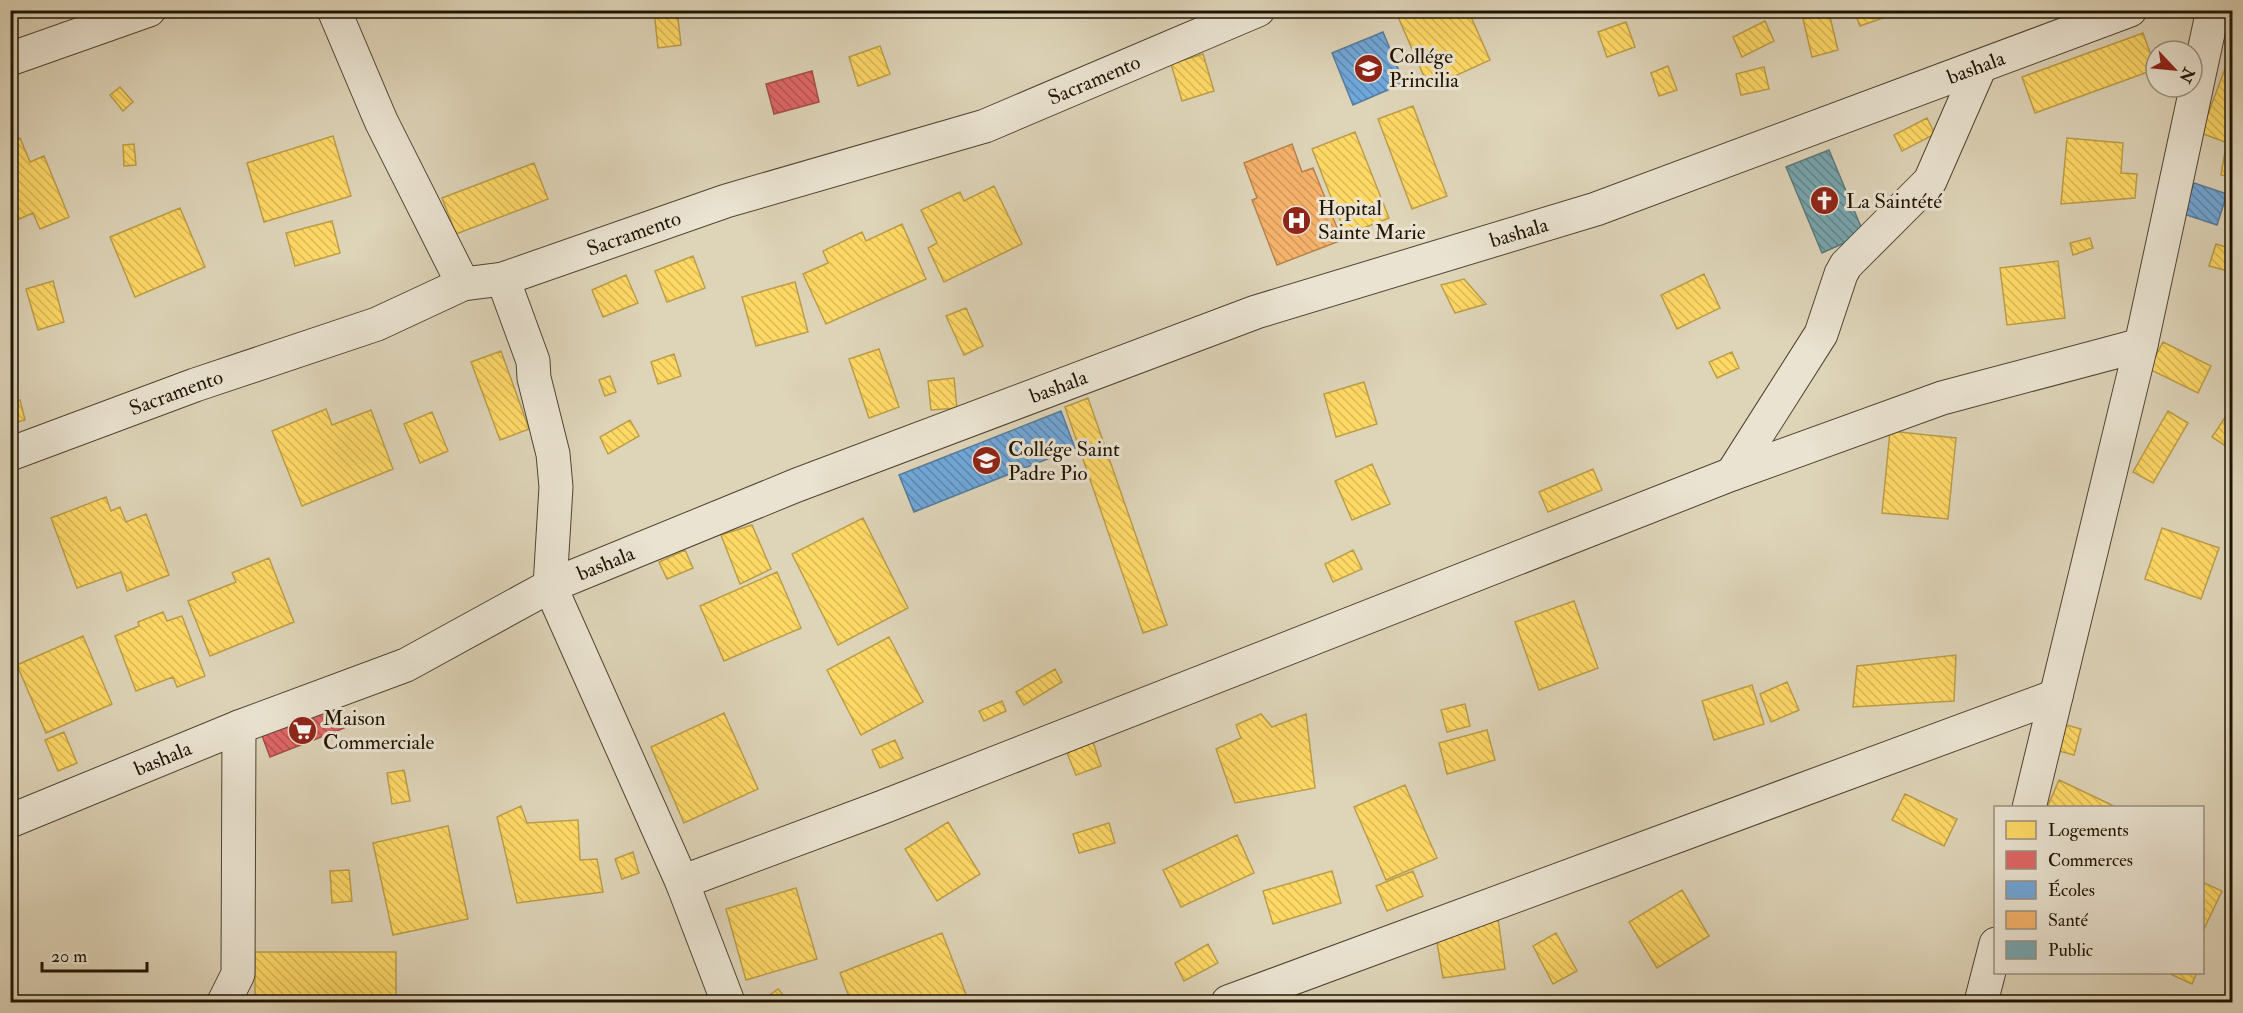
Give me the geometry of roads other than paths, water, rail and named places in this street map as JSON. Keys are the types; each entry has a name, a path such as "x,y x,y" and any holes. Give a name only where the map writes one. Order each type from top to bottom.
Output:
{"street":[{"path":"10,59 149,10"},
{"path":"334,10 381,121 463,284"},
{"name":"Sacramento","path":"10,454 195,385 377,324 463,284 503,279 726,201 985,126 1257,10"},
{"name":"bashala","path":"10,821 239,727 406,665 550,586 797,485 1256,312 1596,209 1979,69 2130,10"},
{"path":"2029,806 2141,345 2213,10"},
{"path":"1732,474 1821,334 1846,265 1930,181 1979,69"},
{"path":"503,279 533,361 534,378 553,454 556,487 550,586 682,882 728,1002"},
{"path":"682,882 883,807 1732,474 1942,398 2141,345"},
{"path":"1228,1002 2056,696"},
{"path":"224,1002 238,974 239,727"},
{"path":"1981,1002 1994,948"}],"place":[{"name":"Collége Princilia","path":"1368,68"},
{"name":"La Saintété","path":"1825,201"},
{"name":"Hopital Sainte Marie","path":"1297,220"},
{"name":"Collége Saint Padre Pio","path":"987,461"},
{"name":"Maison Commerciale","path":"302,730"}]}
